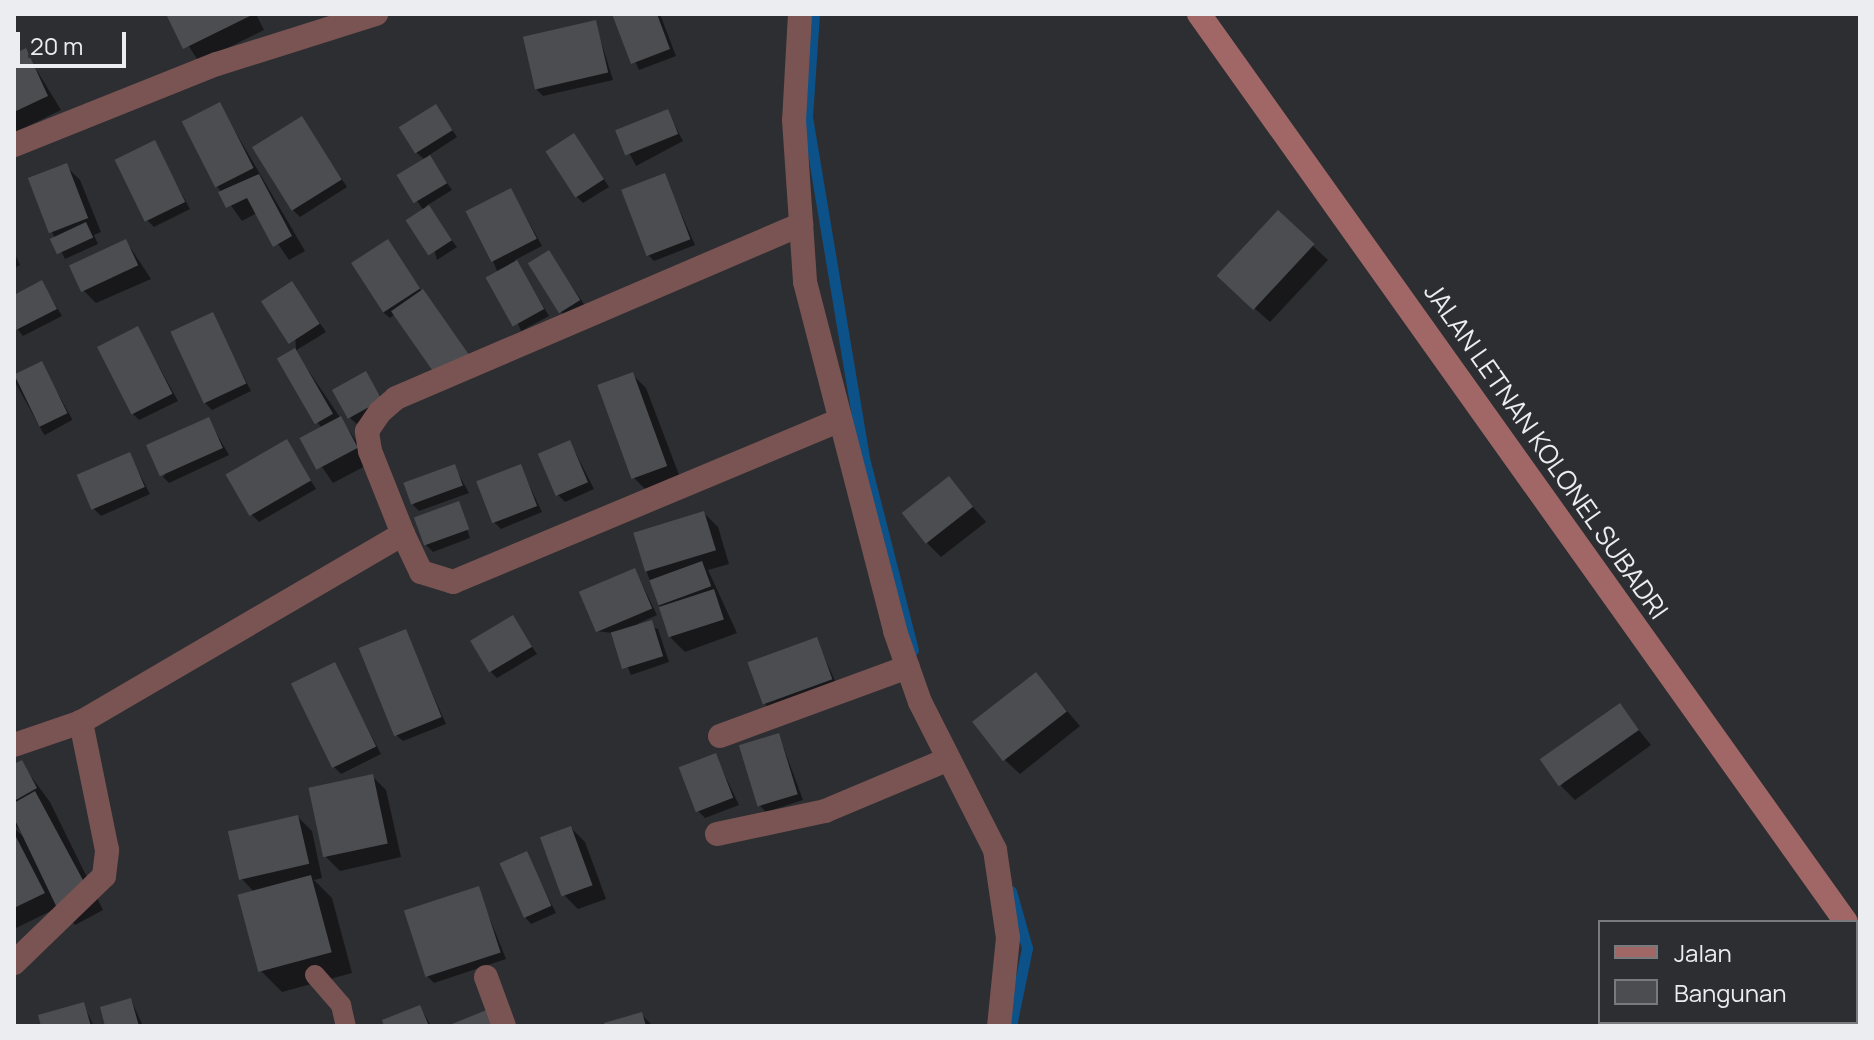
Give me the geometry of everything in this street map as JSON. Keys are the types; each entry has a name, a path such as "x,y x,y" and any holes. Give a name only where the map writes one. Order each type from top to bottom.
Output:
{"main road":[{"name":"JALAN LETNAN KOLONEL SUBADRI","path":"1199,14 1845,920"}],"street":[{"path":"14,145 294,24 376,14"},
{"path":"800,14 794,120 805,282 836,422 908,667 949,759 995,850 1008,938 999,1026"},
{"path":"801,224 396,398 367,431 403,534 421,572 453,582 836,422"},
{"path":"14,745 81,722 403,534"},
{"path":"720,736 908,667"},
{"path":"14,963 104,876 107,850 81,722"},
{"path":"717,834 825,811 949,759"},
{"path":"486,977 504,1026"}],"lane":[{"path":"315,975 341,1005 346,1026"}],"building":[{"path":"166,14 254,14 183,49"},
{"path":"612,14 657,14 670,49 631,64"},
{"path":"596,20 608,73 535,89 523,37"},
{"path":"26,48 48,96 14,112 14,54"},
{"path":"220,102 254,168 215,187 182,122"},
{"path":"436,104 452,130 415,154 399,127"},
{"path":"668,109 678,134 625,155 615,130"},
{"path":"302,116 342,180 292,211 252,147"},
{"path":"574,133 604,179 575,198 545,152"},
{"path":"155,140 185,202 145,222 115,160"},
{"path":"430,155 447,183 414,203 397,175"},
{"path":"67,163 88,218 49,233 28,178"},
{"path":"665,173 690,239 647,256 621,190"},
{"path":"259,174 292,236 273,247 247,198 226,208 218,192"},
{"path":"511,188 537,239 491,262 466,211"},
{"path":"429,205 452,240 428,255 406,220"},
{"path":"1278,210 1315,244 1253,310 1217,276"},
{"path":"86,222 93,237 57,254 50,239"},
{"path":"126,239 138,265 81,292 69,266"},
{"path":"388,239 420,288 383,312 351,263"},
{"path":"549,250 580,300 559,313 528,263"},
{"path":"517,260 544,309 513,326 486,277"},
{"path":"42,280 57,309 14,331 14,295"},
{"path":"292,281 320,324 289,344 261,301"},
{"path":"423,289 470,356 438,379 391,311"},
{"path":"213,312 246,384 204,403 170,332"},
{"path":"138,326 173,394 132,415 97,347"},
{"path":"295,348 333,414 315,424 277,358"},
{"path":"42,361 67,413 40,427 14,375"},
{"path":"366,371 382,400 348,419 332,390"},
{"path":"633,372 667,466 631,479 597,385"},
{"path":"341,416 358,448 316,470 300,438"},
{"path":"209,417 223,448 160,476 146,445"},
{"path":"287,439 311,481 250,516 226,474"},
{"path":"570,440 588,482 556,496 538,454"},
{"path":"130,452 145,487 91,510 77,475"},
{"path":"455,464 463,486 411,504 403,483"},
{"path":"521,464 537,506 492,523 476,481"},
{"path":"949,476 973,507 926,544 902,513"},
{"path":"459,501 469,529 424,546 414,517"},
{"path":"704,511 716,550 645,572 633,533"},
{"path":"702,561 711,586 659,606 649,580"},
{"path":"635,568 652,609 596,632 579,592"},
{"path":"714,589 724,619 669,637 659,607"},
{"path":"513,615 532,647 489,672 470,641"},
{"path":"652,620 663,656 622,669 611,633"},
{"path":"406,629 442,717 394,736 359,648"},
{"path":"817,637 832,679 763,705 747,662"},
{"path":"335,662 376,746 332,768 291,683"},
{"path":"1036,672 1067,711 1003,761 972,722"},
{"path":"1620,703 1639,730 1559,786 1540,759"},
{"path":"779,733 798,794 758,806 739,745"},
{"path":"716,753 733,798 696,812 679,767"},
{"path":"22,760 37,788 14,801 14,764"},
{"path":"373,774 388,843 323,857 308,788"},
{"path":"35,791 91,895 59,912 14,818 14,803"},
{"path":"298,815 309,864 239,880 228,831"},
{"path":"571,826 593,885 562,896 540,837"},
{"path":"14,833 45,893 14,908"},
{"path":"527,851 551,906 524,918 500,863"},
{"path":"311,875 332,952 258,972 238,895"},
{"path":"479,886 501,953 425,977 404,910"},
{"path":"131,998 139,1026 105,1026 100,1007"},
{"path":"84,1002 91,1026 41,1026 38,1015"},
{"path":"420,1005 429,1026 384,1026 382,1020"},
{"path":"489,1009 495,1026 447,1026"},
{"path":"642,1012 646,1026 605,1026 604,1023"}],"waterway":[{"path":"814,14 807,117 864,458 913,650"},
{"path":"1011,891 1027,948 1011,1026"}]}
